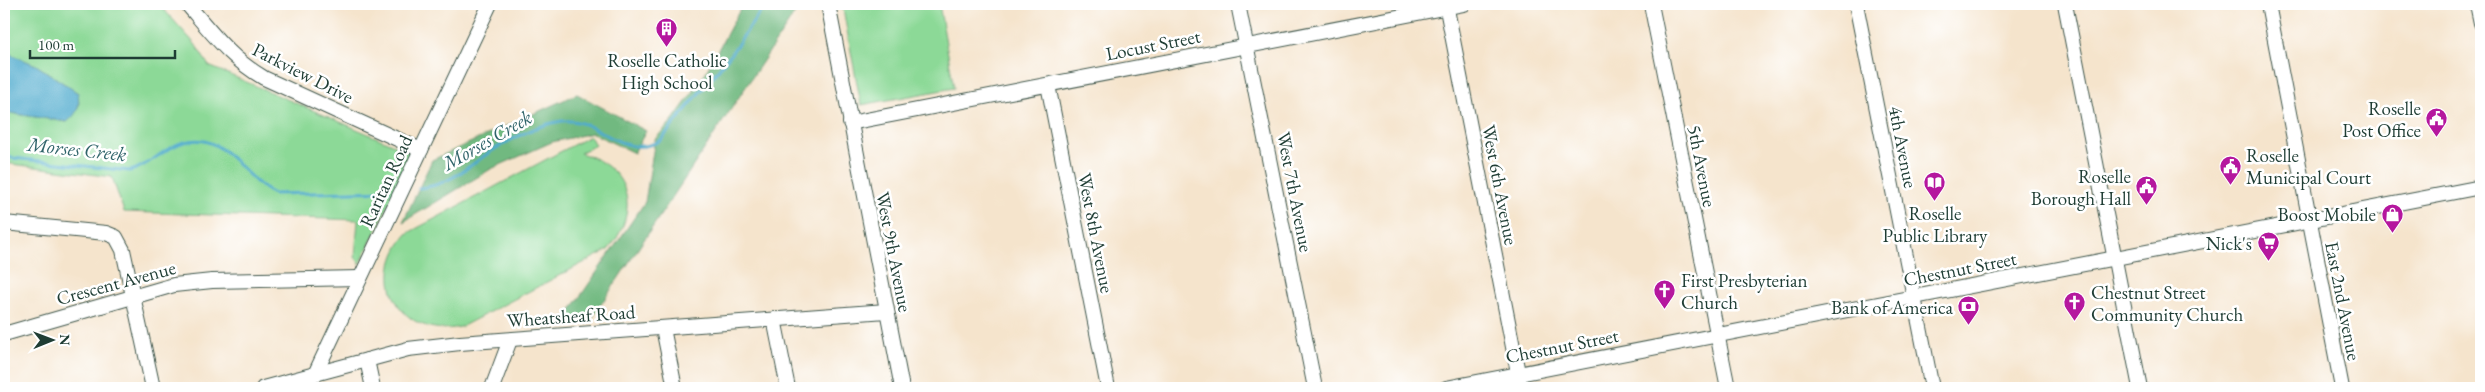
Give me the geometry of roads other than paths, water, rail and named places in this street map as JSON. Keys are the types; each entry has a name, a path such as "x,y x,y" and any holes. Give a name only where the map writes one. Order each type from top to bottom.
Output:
{"street":[{"name":"Parkview Drive","path":"187,4 229,53 245,67 264,78 421,150"},
{"name":"Raritan Road","path":"315,374 490,4"},
{"name":"West 9th Avenue","path":"828,4 902,388"},
{"name":"West 7th Avenue","path":"1238,4 1315,388"},
{"name":"Locust Street","path":"850,123 1247,46 1446,5 1464,4"},
{"name":"5th Avenue","path":"1651,4 1728,388"},
{"name":"4th Avenue","path":"1856,4 1932,388"},
{"path":"2065,4 2140,388"},
{"name":"East 2nd Avenue","path":"2268,4 2308,221 2342,388"},
{"path":"2477,4 2481,23"},
{"name":"West 6th Avenue","path":"1446,5 1521,388"},
{"name":"West 8th Avenue","path":"1048,85 1108,388"},
{"name":"Chestnut Street","path":"1446,388 2481,187"},
{"path":"4,223 106,233 116,237 120,244 134,296 153,388"},
{"name":"Crescent Avenue","path":"4,334 174,285 212,281 360,278"},
{"name":"Wheatsheaf Road","path":"264,388 408,349 886,311"},
{"path":"774,319 788,388"},
{"path":"663,328 675,388"},
{"path":"492,388 510,340"},
{"path":"367,360 373,388"}],"water":[{"path":"4,49 12,55 36,65 78,93 79,102 76,112 71,119 67,122 4,112"}],"waterway":[{"name":"Morses Creek","path":"419,188 450,179 511,140 536,128 562,121 575,121 587,125 622,143 634,146 647,146 661,140 730,55 766,4"},
{"name":"Morses Creek","path":"4,157 130,171 142,166 174,146 196,140 209,142 220,148 262,187 274,194 389,191"}],"place":[{"name":"Roselle Catholic High School","path":"667,48"},
{"name":"Roselle Post Office","path":"2437,138"},
{"name":"Roselle Municipal Court","path":"2230,185"},
{"name":"Roselle Public Library","path":"1935,201"},
{"name":"Roselle Borough Hall","path":"2147,206"},
{"name":"Boost Mobile","path":"2392,233"},
{"name":"Nick's","path":"2268,262"},
{"name":"First Presbyterian Church","path":"1665,310"},
{"name":"Chestnut Street Community Church","path":"2075,322"},
{"name":"Bank of America","path":"1969,326"}]}
